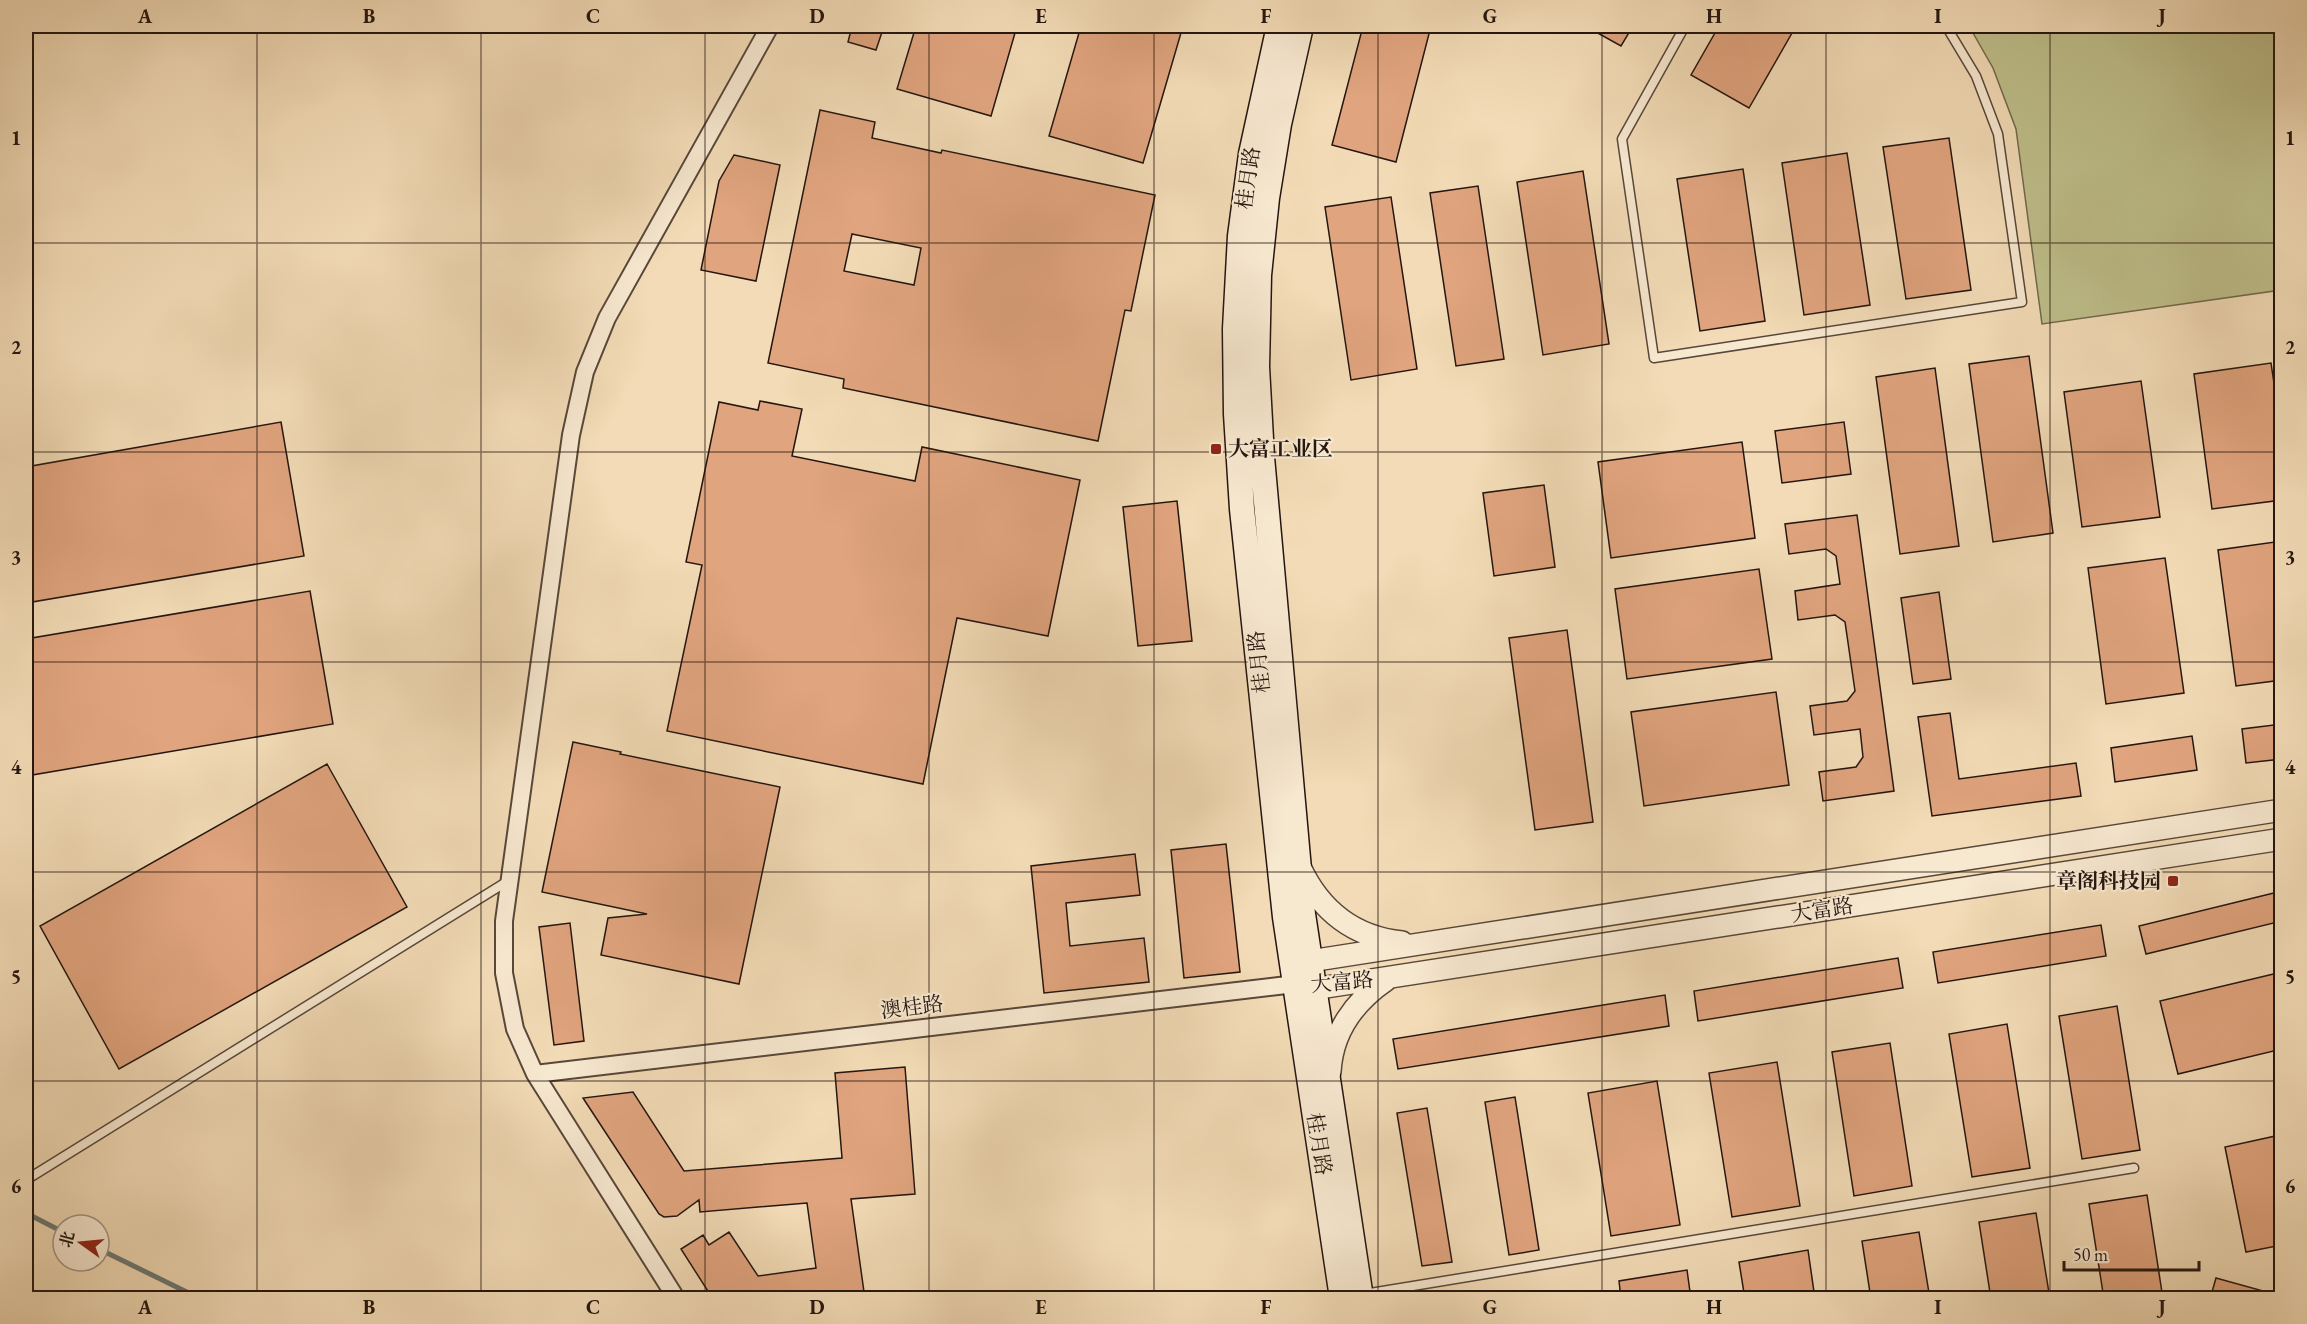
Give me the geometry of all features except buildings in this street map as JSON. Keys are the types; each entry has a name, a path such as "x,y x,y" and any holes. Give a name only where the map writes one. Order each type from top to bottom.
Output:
{"main road":[{"name":"桂月路","path":"1279,26 1251,154 1240,236 1235,329 1236,414 1245,533 1284,905 1328,1091 1355,1297"},
{"name":"桂月路","path":"1301,26 1279,124 1267,198 1259,275 1257,367 1262,457 1310,962 1304,987 1355,1297"}],"street":[{"path":"676,1299 535,1074 515,1029 504,973 508,880 571,435 585,372 607,318 639,257 770,26"},
{"name":"大富路","path":"1310,962 2282,810"},
{"name":"大富路","path":"1304,987 1475,964 2282,839"},
{"path":"1299,862 1311,890 1326,909 1346,925 1383,939 1420,944"},
{"path":"1471,936 1475,964"},
{"path":"1328,1091 1334,1050 1344,1022 1370,991 1389,977"},
{"name":"澳桂路","path":"535,1074 1304,987"}],"lane":[{"path":"1685,26 1622,139 1654,358 2022,302 1998,134 1976,76 1946,26"},
{"path":"26,1180 508,880"},
{"path":"1355,1297 2134,1168"}],"green space":[{"path":"1969,26 2281,26 2281,290 2042,324 2016,129 1993,68"}],"waterway":[{"path":"26,1213 51,1226"},
{"path":"111,1255 199,1298"}],"place":[{"name":"大富工业区","path":"1216,449"},
{"name":"章阁科技园","path":"2173,881"}]}
